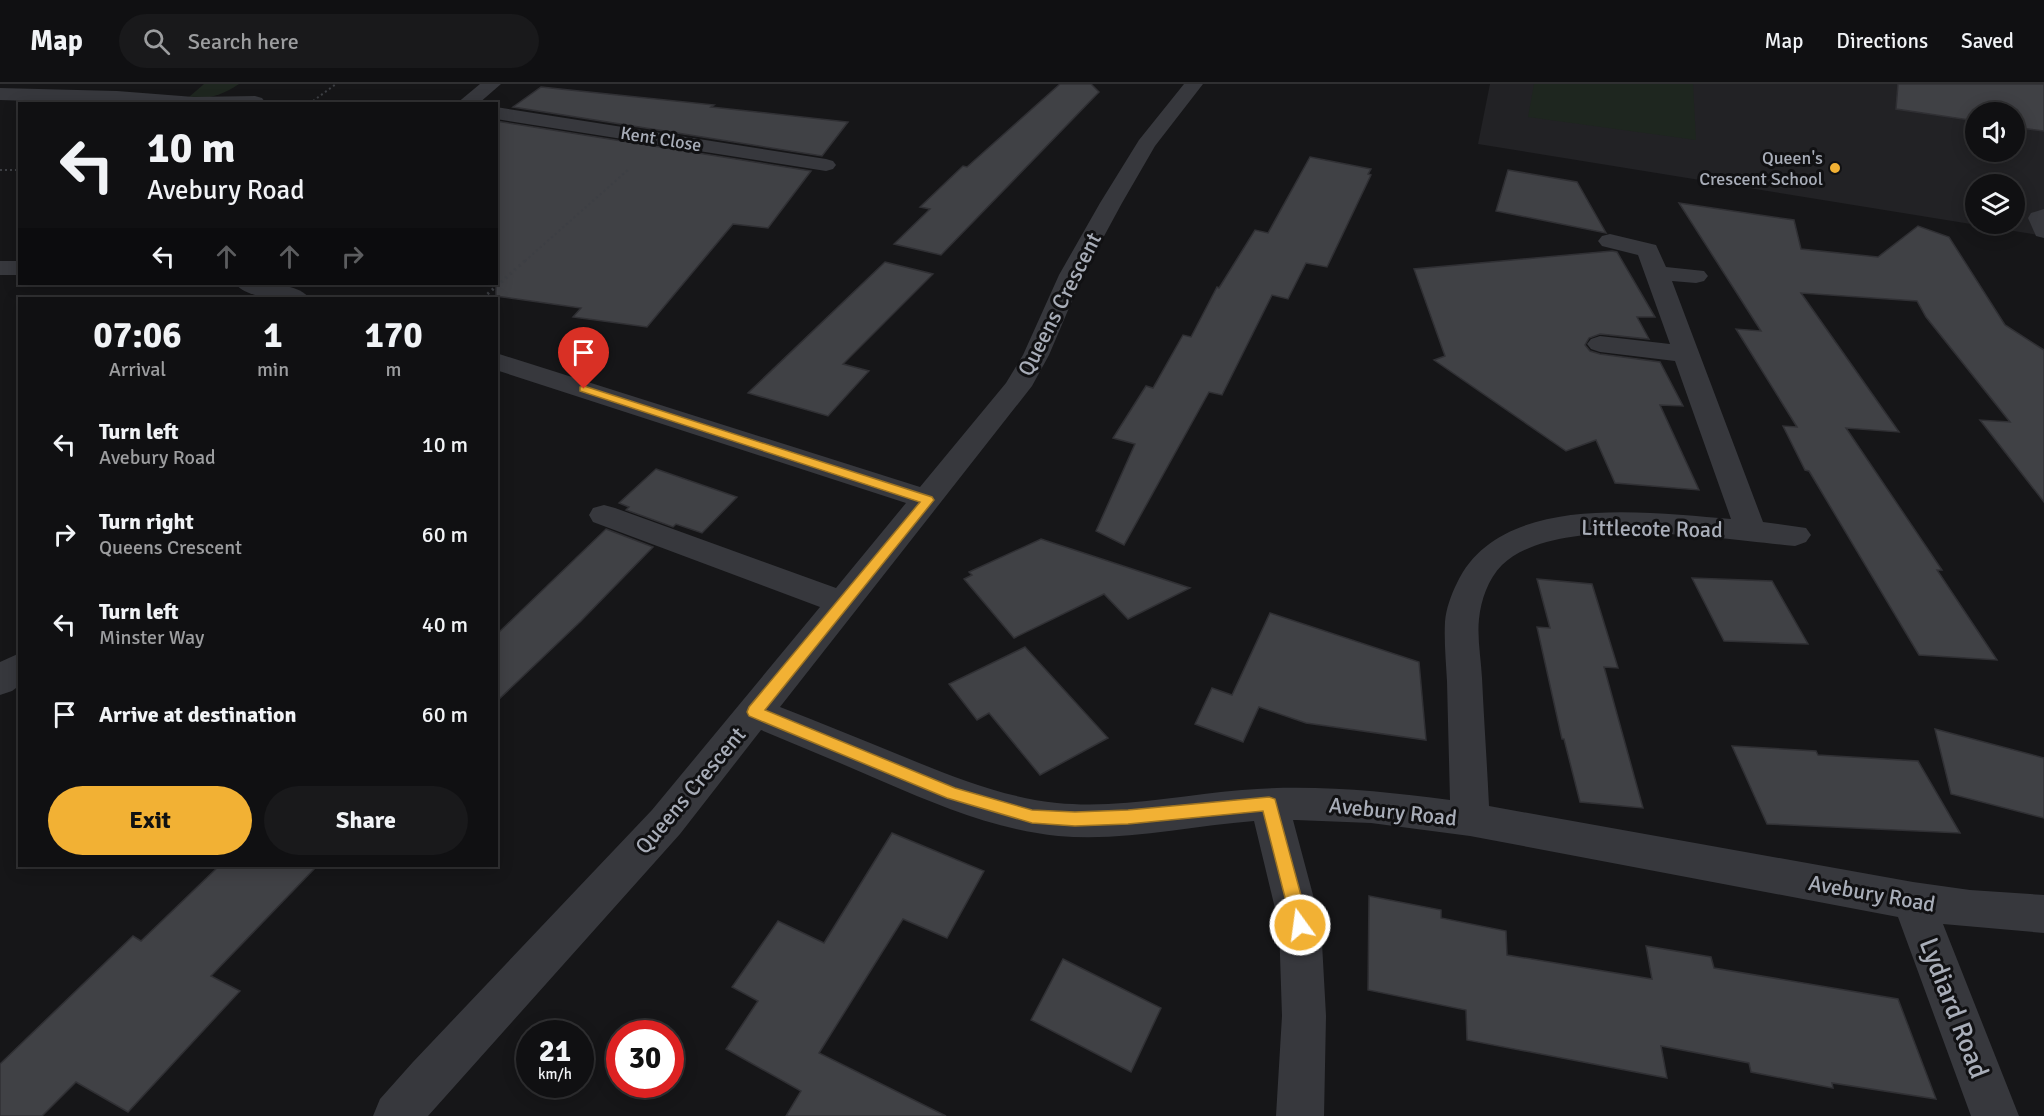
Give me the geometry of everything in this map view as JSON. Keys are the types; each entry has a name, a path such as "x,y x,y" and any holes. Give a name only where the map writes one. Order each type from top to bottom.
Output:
{"street":[{"path":"468,102 492,84"},
{"name":"Queens Crescent","path":"397,1116 485,1016 611,885 666,822 1018,386 1036,355 1071,274 1111,203 1146,144 1194,84"},
{"path":"0,94 117,97 181,102"},
{"name":"Kent Close","path":"498,113 826,165"},
{"path":"2044,216 2039,218 2044,231"},
{"name":"Littlecote Road","path":"1470,819 1462,621 1467,596 1476,576 1492,556 1526,536 1546,530 1584,525 1629,524 1751,531 1648,250 1610,241"},
{"path":"0,268 18,268"},
{"path":"1657,273 1696,276"},
{"path":"252,285 294,297"},
{"path":"1600,344 1686,354"},
{"path":"498,362 928,500"},
{"path":"604,515 843,603"},
{"path":"1751,531 1795,535"},
{"path":"0,681 18,668"},
{"name":"Avebury Road","path":"755,712 952,794 1032,816 1075,819 1128,817 1269,804 1360,806 1470,819 1913,901 1971,909 2044,914"},
{"path":"1269,804 1300,925 1304,1016 1300,1116"},
{"name":"Lydiard Road","path":"1913,901 1995,1116"}],"path":[{"path":"312,102 336,84"},
{"path":"498,285 663,139"},
{"path":"0,170 18,170"},
{"path":"484,297 498,285"}],"shaded area":[{"path":"204,84 239,84 215,96 189,97"},
{"name":"Queen's Crescent School","path":"1490,84 2044,84 2044,236 2025,233 2025,174 1965,174 1965,223 1478,144"},
{"path":"1534,84 1693,84 1696,140 1528,117"}],"building":[{"path":"1060,84 1091,84 1099,92 941,255 894,244 930,209 920,207 963,166 967,167"},
{"path":"1898,84 2044,84 2044,131 2025,128 2025,102 1965,102 1965,119 1896,109"},
{"path":"541,87 848,122 822,156 513,107"},
{"path":"498,121 811,171 768,228 733,224 647,327 573,317 581,308 496,296 496,285 498,285"},
{"path":"1310,157 1371,169 1368,174 1371,175 1327,267 1306,263 1288,299 1272,295 1222,395 1209,392 1124,545 1096,531 1135,444 1113,438 1146,386 1153,388 1183,335 1191,337 1217,287 1219,288 1255,230 1268,233"},
{"path":"1508,170 1577,182 1606,233 1496,211"},
{"path":"1679,203 1794,220 1801,249 1878,257 1918,226 1949,237 2005,325 2044,350 2044,502 1980,420 2010,422 1926,317 1917,301 1801,293 1899,432 1846,428 1942,570 1937,570 1997,660 1919,655 1809,471 1805,470 1783,426 1797,427 1736,329 1761,331"},
{"path":"1617,252 1655,317 1637,317 1649,339 1600,334 1589,338 1585,345 1590,351 1600,354 1660,362 1683,406 1660,405 1699,490 1615,483 1596,440 1566,451 1434,360 1445,356 1414,269"},
{"path":"885,262 933,274 843,364 869,371 828,416 748,393"},
{"path":"656,469 737,497 702,533 676,524 673,527 626,510 629,507 619,503"},
{"path":"606,529 653,547 581,621 498,700 498,633"},
{"path":"1041,539 1190,588 1128,619 1104,594 1014,638 964,579 972,575 969,572"},
{"path":"1692,578 1772,581 1808,644 1724,641"},
{"path":"1537,579 1592,584 1618,668 1604,667 1643,808 1580,802 1564,739 1562,739 1537,627 1550,628"},
{"path":"1270,613 1419,662 1426,740 1306,723 1259,707 1243,742 1195,724 1212,688 1232,695"},
{"path":"1025,647 1108,738 1040,775 989,713 977,720 949,684"},
{"path":"1935,729 2044,758 2044,818 1951,794"},
{"path":"1732,746 1816,751 1818,755 1918,761 1960,833 1767,824"},
{"path":"892,833 984,871 947,938 903,919 819,1053 946,1116 786,1116 801,1091 726,1049 758,1001 732,987 778,921 824,943"},
{"path":"218,867 316,867 211,976 240,991 128,1112 76,1082 42,1116 0,1116 0,1064 133,936 141,941"},
{"path":"1369,896 1441,910 1441,918 1506,931 1507,955 1652,979 1646,946 1711,957 1714,968 1898,999 1936,1099 1832,1083 1833,1088 1751,1072 1749,1063 1661,1046 1667,1078 1467,1040 1466,1010 1368,990"},
{"path":"1063,959 1161,1008 1131,1072 1031,1020"}],"place":[{"name":"Queen's Crescent School","path":"1835,168"}],"route":[{"path":"584,389 928,500 755,712 952,794 999,809 1032,816 1075,819 1128,817 1269,804 1300,925"}]}
